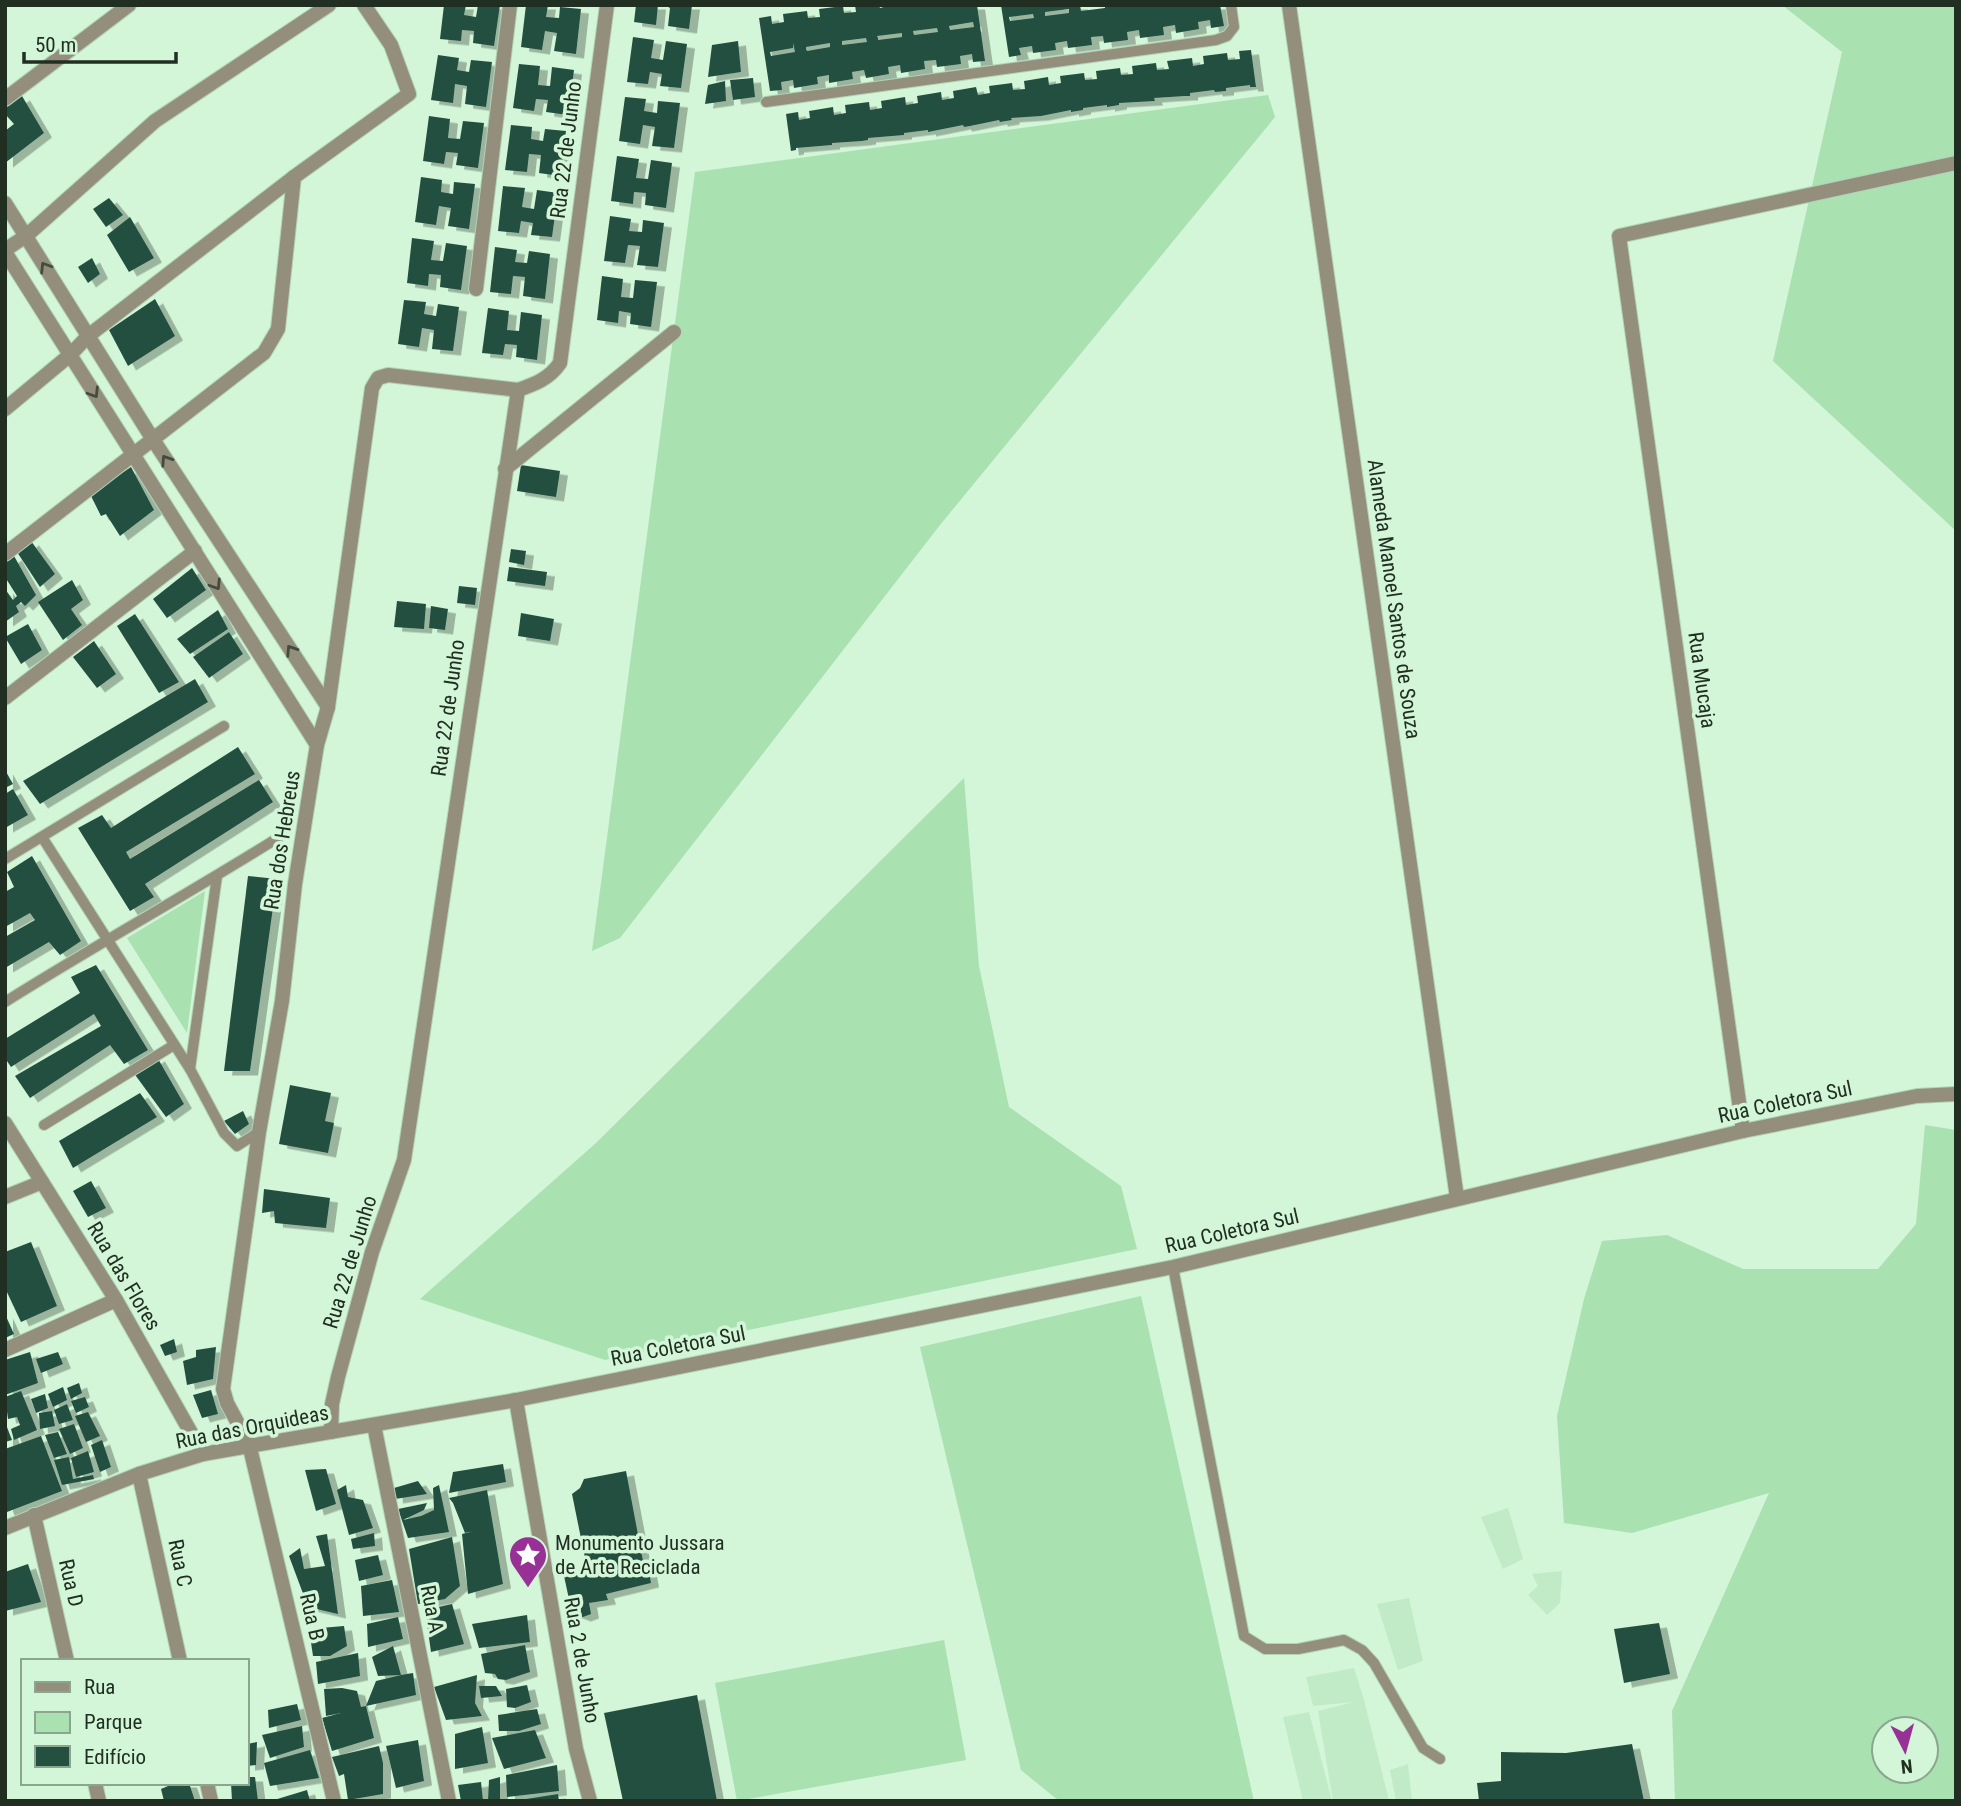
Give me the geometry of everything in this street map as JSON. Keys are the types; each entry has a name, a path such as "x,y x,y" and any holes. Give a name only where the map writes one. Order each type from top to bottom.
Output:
{"street":[{"path":"5,99 129,5"},
{"path":"317,745 5,251 26,236 155,121 329,5"},
{"path":"5,410 70,355 88,336 294,177 409,94 391,45 364,5"},
{"path":"477,289 510,5"},
{"name":"Rua 22 de Junho","path":"331,1432 332,1404 341,1365 372,1252 404,1160 518,390 539,383 560,363 607,5"},
{"name":"Alameda Manoel Santos de Souza","path":"1289,5 1457,1198"},
{"name":"Rua Mucaja","path":"1743,1131 1619,236 1956,163"},
{"path":"5,554 264,353 278,329 294,177"},
{"path":"5,203 152,438 328,707"},
{"path":"505,469 674,332"},
{"name":"Rua dos Hebreus","path":"249,1444 227,1403 223,1389 259,1132 282,1002 295,884 317,745 328,707 372,388 378,378 388,375 518,390"},
{"path":"5,698 195,551"},
{"name":"Rua Coletora Sul","path":"516,1400 1173,1267 1743,1131 1917,1096 1956,1094"},
{"name":"Rua das Flores","path":"5,1123 116,1300 202,1454"},
{"path":"5,1197 42,1182"},
{"path":"5,1350 116,1300"},
{"name":"Rua das Orquideas","path":"5,1528 139,1474 202,1454 516,1400"},
{"name":"Rua 2 de Junho","path":"516,1400 576,1749 590,1801"},
{"name":"Rua A","path":"374,1425 449,1801"},
{"name":"Rua B","path":"249,1444 334,1801"},
{"name":"Rua C","path":"139,1474 180,1659"},
{"name":"Rua D","path":"34,1515 67,1659"}],"lane":[{"path":"766,102 1216,40 1227,36 1234,27 1231,5"},
{"path":"5,859 224,726"},
{"path":"5,1002 284,834"},
{"path":"42,836 190,1069 224,1133 237,1146 259,1132"},
{"path":"190,1069 217,876"},
{"path":"44,1125 174,1045"},
{"path":"1173,1267 1244,1636 1265,1649 1298,1648 1344,1640 1362,1650 1374,1663 1423,1748 1440,1759"}],"shaded area":[{"path":"1508,1508 1523,1559 1503,1569 1481,1517"},
{"path":"1562,1571 1560,1603 1547,1615 1528,1595 1538,1586 1532,1574"},
{"path":"1409,1598 1423,1661 1398,1670 1377,1604"},
{"path":"1354,1668 1389,1801 1333,1801 1318,1711 1354,1702 1313,1706 1306,1677"},
{"path":"1309,1712 1332,1801 1303,1801 1283,1717"},
{"path":"1408,1764 1412,1801 1396,1801 1390,1770"}],"green space":[{"path":"1782,5 1956,5 1956,531 1773,361 1842,52"},
{"path":"1268,95 1275,117 940,525 620,938 592,951 695,172"},
{"path":"964,778 979,966 1009,1107 1121,1186 1137,1249 605,1360 420,1299 596,1143"},
{"path":"205,891 187,1033 127,938"},
{"path":"1925,1125 1956,1130 1956,1801 1675,1801 1672,1711 1769,1493 1632,1533 1564,1523 1557,1416 1584,1299 1602,1241 1667,1235 1743,1269 1878,1269 1916,1224"},
{"path":"1141,1296 1254,1801 1059,1801 1021,1770 920,1347"},
{"path":"944,1640 966,1760 737,1801 715,1683"}],"building":[{"path":"444,5 466,5 464,15 476,17 478,5 500,5 494,46 473,43 474,31 462,30 461,41 440,39"},
{"path":"526,5 548,5 546,17 559,18 560,7 581,9 576,54 554,51 557,33 545,31 542,50 521,47"},
{"path":"636,5 658,5 656,25 634,22"},
{"path":"665,5 692,5 689,29 668,26 670,8"},
{"path":"855,5 879,5 880,8 891,5 977,5 985,61 973,62 972,54 960,56 961,64 937,67 936,60 924,61 925,69 901,73 900,65 888,67 889,74 866,78 864,70 852,72 853,79 829,83 829,75 817,77 818,84 794,88 793,80 781,82 782,90 770,91 759,18 771,16 772,24 784,22 783,14 807,11 808,18 820,17 819,9 843,6 844,13 856,12","holes":["973,22 974,27 950,30 949,26","937,28 938,32 914,35 913,31","902,33 902,37 878,40 877,36","866,38 867,42 842,45 842,41","793,43 795,52 771,56 770,52 793,48","830,43 830,47 807,51 806,47"]},
{"path":"1001,5 1080,5 1081,11 1105,8 1105,5 1220,5 1224,26 1211,28 1210,20 1198,22 1199,29 1176,33 1175,25 1163,27 1164,35 1140,38 1139,30 1127,32 1128,40 1104,43 1103,36 1091,37 1092,45 1068,48 1067,41 1055,43 1056,50 1033,53 1032,46 1019,48 1021,55 1009,57","holes":["1069,9 1069,13 1045,16 1045,12","1033,14 1034,18 1010,21 1009,17"]},
{"path":"633,37 654,40 651,58 663,60 666,41 687,44 681,88 660,86 662,74 650,72 648,84 627,82"},
{"path":"738,41 741,72 708,77 712,45"},
{"path":"1251,50 1256,87 1250,85 1226,88 1226,91 1190,93 1190,96 1154,98 1155,101 1119,103 1071,112 1011,118 1012,120 1000,122 999,120 928,132 796,148 791,151 786,114 798,112 799,120 810,118 809,111 833,107 834,115 846,113 845,105 869,102 870,110 882,108 881,101 905,97 906,105 918,103 917,96 941,92 942,100 954,98 953,91 976,87 978,95 990,93 989,86 1012,83 1013,90 1025,89 1024,81 1048,77 1049,85 1061,83 1060,76 1084,73 1085,80 1097,79 1096,71 1120,68 1121,75 1133,74 1132,66 1156,63 1157,70 1169,69 1167,61 1192,58 1193,66 1204,64 1203,56 1227,53 1228,60 1240,59 1239,51"},
{"path":"438,55 459,58 457,70 469,72 471,60 492,62 486,107 465,104 467,86 455,84 453,103 431,100"},
{"path":"519,64 540,66 538,85 550,86 552,67 574,70 568,115 546,112 548,100 536,99 534,111 513,108"},
{"path":"753,78 755,97 733,100 730,80"},
{"path":"725,81 726,101 705,104 708,85"},
{"path":"22,96 44,133 5,163 5,131 14,124 5,114 5,107"},
{"path":"625,97 646,99 644,111 657,113 658,101 680,103 674,148 652,146 655,127 643,125 640,144 619,141"},
{"path":"429,116 450,119 448,138 460,139 463,121 484,123 478,168 456,165 458,153 446,152 444,164 423,161"},
{"path":"511,125 532,127 531,139 543,141 545,129 566,131 560,176 539,173 541,155 529,154 527,172 505,170"},
{"path":"617,156 639,159 636,178 648,179 651,160 672,163 666,208 645,205 646,193 634,192 633,204 611,201"},
{"path":"421,177 442,180 441,192 453,194 454,182 475,184 469,229 448,226 451,208 439,206 436,225 415,222"},
{"path":"503,186 525,188 522,207 534,209 537,190 558,193 552,237 531,235 533,223 521,221 519,233 498,231"},
{"path":"109,198 123,215 106,227 93,209"},
{"path":"610,216 631,219 629,231 642,232 643,220 664,223 658,267 637,265 640,246 628,245 625,263 604,261"},
{"path":"130,217 154,258 129,272 107,235"},
{"path":"412,238 434,241 431,260 443,261 446,243 467,246 461,290 440,287 441,275 429,274 428,286 407,283"},
{"path":"495,247 517,250 515,262 527,263 529,251 550,254 545,299 523,296 525,277 513,276 511,294 490,292"},
{"path":"92,258 100,274 88,283 78,267"},
{"path":"602,276 623,279 621,297 633,298 635,280 657,282 651,327 630,324 631,313 619,311 618,323 597,320"},
{"path":"155,299 175,336 128,366 109,330"},
{"path":"404,300 426,302 424,314 436,316 438,304 459,307 453,351 432,349 434,330 422,328 419,347 398,344"},
{"path":"488,308 509,311 507,330 519,331 521,312 542,315 537,360 516,357 517,345 505,344 503,355 482,353"},
{"path":"521,465 560,471 556,497 517,491"},
{"path":"131,467 154,510 120,536 106,514 101,516 90,494"},
{"path":"31,541 55,574 40,587 17,552"},
{"path":"511,549 526,551 524,565 509,562"},
{"path":"14,556 36,595 25,606 21,602 16,606 19,612 5,622 5,589 13,600 17,596 5,577 5,562"},
{"path":"509,567 547,572 545,586 507,581"},
{"path":"192,568 206,590 167,618 153,599"},
{"path":"72,580 83,600 71,609 82,625 63,640 38,602"},
{"path":"459,586 477,588 475,605 457,603"},
{"path":"397,601 426,604 424,629 394,627"},
{"path":"431,606 448,609 445,630 429,628"},
{"path":"218,610 228,629 190,654 177,639"},
{"path":"521,613 554,619 550,641 518,636"},
{"path":"135,614 179,682 159,693 117,626"},
{"path":"28,624 42,650 21,664 5,637"},
{"path":"229,632 243,654 209,678 193,657"},
{"path":"94,641 116,674 97,688 73,657"},
{"path":"195,679 208,702 40,804 23,781"},
{"path":"238,747 255,774 126,852 130,859 259,780 273,802 145,884 154,897 130,911 78,828 102,815 111,828"},
{"path":"5,770 13,784 5,788"},
{"path":"13,789 28,815 5,828 5,794"},
{"path":"32,856 81,941 60,955 49,942 5,968 5,937 35,920 30,913 5,927 5,892 14,887 7,872"},
{"path":"248,876 277,879 250,1071 224,1071"},
{"path":"96,965 148,1050 124,1064 110,1045 30,1098 15,1076 101,1026 94,1014 11,1067 5,1058 5,1039 80,993 71,977"},
{"path":"157,1057 184,1104 166,1117 133,1072"},
{"path":"290,1085 331,1093 325,1121 334,1123 328,1153 279,1144"},
{"path":"140,1093 157,1117 73,1168 59,1141"},
{"path":"243,1111 249,1124 235,1134 224,1121"},
{"path":"91,1181 106,1208 88,1217 73,1191"},
{"path":"264,1189 330,1198 326,1228 275,1223 274,1211 262,1213"},
{"path":"31,1242 57,1306 21,1322 5,1288 5,1252"},
{"path":"5,1314 14,1334 5,1338"},
{"path":"174,1339 177,1352 165,1356 160,1345"},
{"path":"216,1347 213,1379 187,1385 183,1361 196,1357 196,1350"},
{"path":"30,1352 38,1383 5,1395 5,1360"},
{"path":"58,1352 63,1364 41,1373 36,1359"},
{"path":"79,1383 82,1393 71,1399 67,1388"},
{"path":"63,1387 67,1400 53,1407 48,1394"},
{"path":"211,1390 218,1414 202,1418 193,1395"},
{"path":"21,1391 37,1430 14,1440 11,1429 20,1425 17,1417 8,1419 5,1397"},
{"path":"45,1394 48,1408 36,1413 31,1399"},
{"path":"85,1397 89,1407 76,1413 71,1401"},
{"path":"67,1404 73,1420 59,1424 54,1410"},
{"path":"52,1411 55,1426 40,1429 39,1413"},
{"path":"88,1412 100,1436 86,1442 75,1416"},
{"path":"5,1422 12,1440 5,1442"},
{"path":"74,1424 83,1448 70,1454 59,1429"},
{"path":"58,1432 67,1454 54,1458 45,1435"},
{"path":"41,1436 62,1491 7,1512 5,1449"},
{"path":"102,1440 111,1467 100,1472 91,1445"},
{"path":"88,1451 94,1472 76,1477 71,1458"},
{"path":"69,1457 73,1479 93,1475 94,1479 62,1485 54,1460"},
{"path":"503,1464 506,1482 449,1493 453,1472"},
{"path":"326,1469 336,1504 316,1511 305,1470"},
{"path":"626,1471 643,1561 647,1561 651,1583 606,1594 608,1600 589,1603 591,1614 583,1617 572,1613 564,1576 588,1573 572,1494 580,1488 584,1479"},
{"path":"418,1481 427,1494 395,1499 394,1488"},
{"path":"346,1485 348,1497 363,1500 373,1528 349,1535 337,1490"},
{"path":"439,1485 449,1532 408,1538 398,1509 427,1503 424,1510 403,1520 434,1510 433,1488"},
{"path":"487,1490 503,1584 468,1594 462,1534 474,1531 465,1533 449,1498"},
{"path":"374,1533 375,1546 353,1549 351,1539"},
{"path":"327,1534 338,1614 308,1607 289,1556 300,1548 304,1569 325,1566 316,1536"},
{"path":"452,1537 460,1586 445,1599 418,1604 409,1549"},
{"path":"378,1555 383,1575 359,1581 355,1560"},
{"path":"28,1564 41,1602 5,1611 5,1572"},
{"path":"392,1580 399,1612 363,1616 361,1586"},
{"path":"452,1604 464,1644 431,1652 425,1610"},
{"path":"527,1615 530,1642 479,1648 472,1624"},
{"path":"398,1617 403,1639 368,1647 367,1624"},
{"path":"1659,1623 1670,1674 1624,1683 1614,1629"},
{"path":"344,1626 347,1646 330,1656 313,1656 309,1629"},
{"path":"525,1645 530,1672 506,1680 498,1679 495,1674 485,1673 481,1654"},
{"path":"393,1646 401,1675 378,1676 372,1657"},
{"path":"358,1653 360,1676 318,1684 316,1662"},
{"path":"413,1673 416,1695 366,1706 376,1681"},
{"path":"477,1675 475,1703 482,1716 446,1720 434,1687"},
{"path":"527,1685 531,1702 515,1708 507,1707 506,1689"},
{"path":"479,1686 496,1686 502,1696 481,1698"},
{"path":"324,1689 357,1691 361,1707 366,1706 374,1738 332,1751 322,1718 341,1713 326,1716"},
{"path":"697,1695 717,1801 623,1801 604,1713"},
{"path":"297,1704 301,1720 269,1728 268,1710"},
{"path":"537,1709 541,1724 519,1731 499,1731 498,1715"},
{"path":"302,1726 304,1747 270,1758 262,1735"},
{"path":"482,1727 488,1763 455,1769 455,1734"},
{"path":"535,1730 546,1758 504,1769 492,1738"},
{"path":"418,1740 424,1781 396,1788 386,1746"},
{"path":"257,1742 256,1765 248,1766 248,1744"},
{"path":"1632,1744 1644,1801 1479,1801 1477,1783 1501,1781 1501,1752 1566,1753"},
{"path":"379,1746 383,1763 383,1794 348,1800 344,1774 339,1776 332,1757"},
{"path":"310,1750 319,1778 270,1786 264,1763"},
{"path":"557,1765 559,1791 507,1797 506,1775"},
{"path":"248,1777 255,1777 258,1801 232,1801 231,1785 248,1785"},
{"path":"500,1777 500,1801 488,1801 489,1780"},
{"path":"481,1782 483,1801 461,1801 458,1785"},
{"path":"170,1785 190,1785 195,1801 164,1801 161,1789"},
{"path":"307,1790 310,1801 274,1801 274,1800"},
{"path":"558,1794 559,1801 526,1801 526,1799"}],"place":[{"name":"Monumento Jussara de Arte Reciclada","path":"528,1589"}]}
